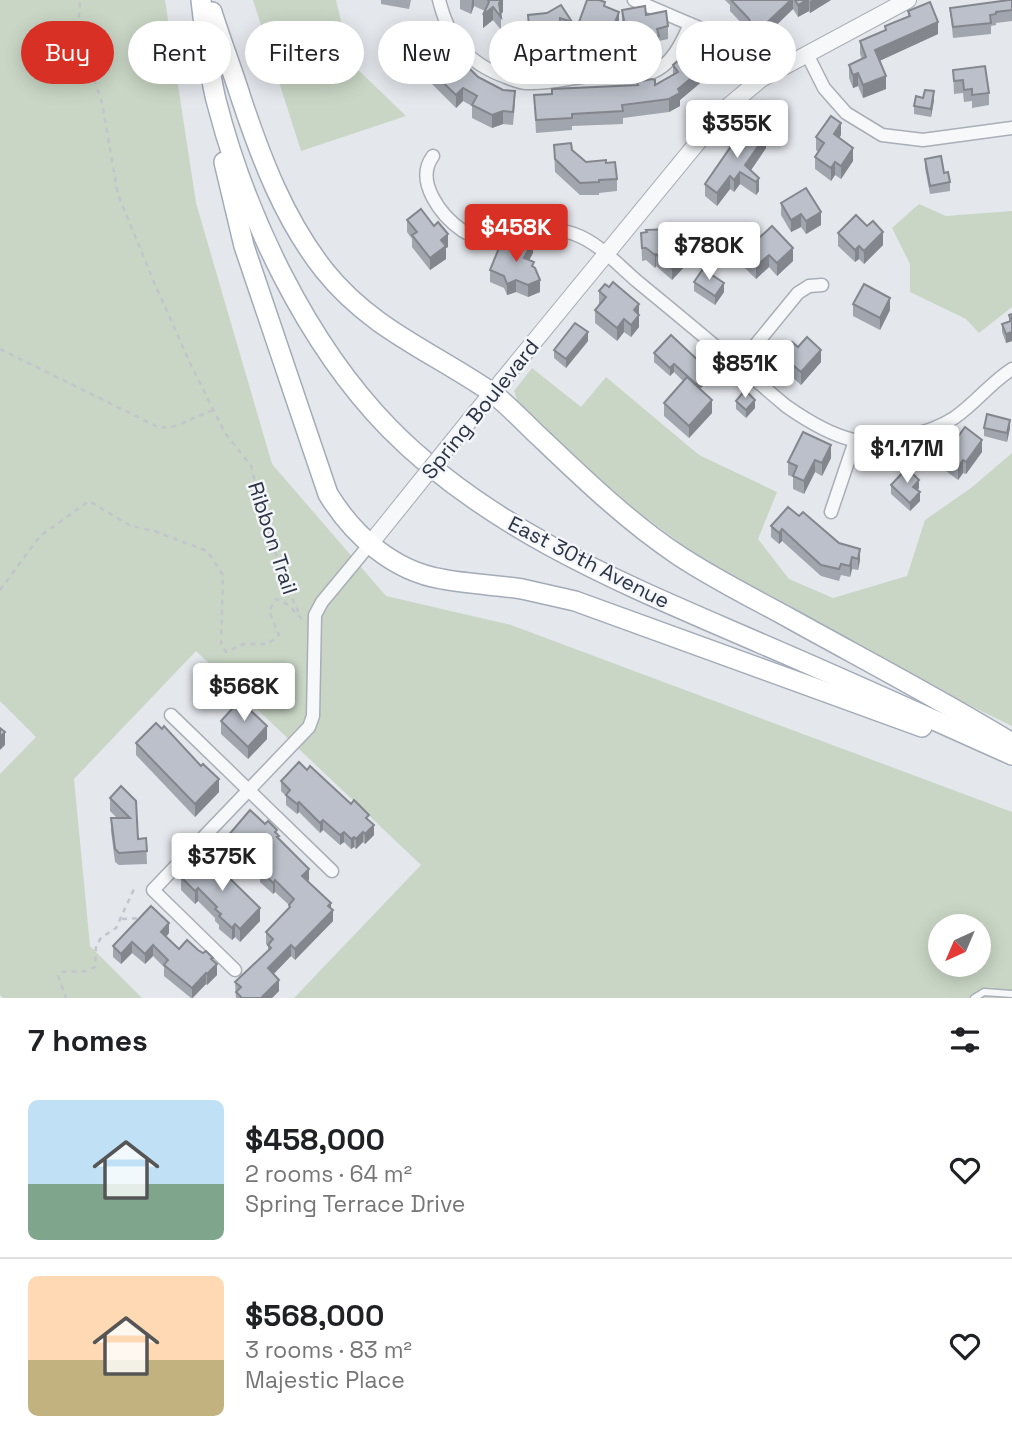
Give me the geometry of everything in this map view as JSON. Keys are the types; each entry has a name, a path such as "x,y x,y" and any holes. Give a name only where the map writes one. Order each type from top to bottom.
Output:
{"main road":[{"name":"East 30th Avenue","path":"201,0 216,100 250,202 275,260 326,349 356,391 389,428 418,454 498,515 584,564 1012,757"},
{"path":"208,0 254,138 290,218 324,270 373,319 404,341 493,393 597,491 677,554 1012,743"},
{"path":"216,100 225,165 244,246 317,468 340,514 370,544 385,556 439,579 522,589 575,601 1012,757"}],"street":[{"path":"439,0 444,20 457,44 476,64 523,83 552,83 598,75 638,76 676,55"},
{"path":"634,0 683,21"},
{"name":"Spring Boulevard","path":"796,60 908,0"},
{"path":"807,54 824,88 846,113 882,135 923,140 1012,128"},
{"name":"Spring Boulevard","path":"235,970 153,890 309,727 313,716 315,615 322,602 711,125 755,84"},
{"path":"433,156 427,164 425,177 444,216 466,233 487,236 573,233 606,255 806,420 855,441 892,439 932,429 969,407 995,380 1012,369"},
{"path":"739,365 799,293 809,286 822,285"},
{"path":"831,512 855,441"},
{"path":"172,715 332,872"}],"lane":[{"path":"974,998 984,992 1012,995"}],"path":[{"name":"Ribbon Trail","path":"0,590 40,536 89,502 128,525 157,532 208,551 223,575 221,645 226,652 244,644 268,644 279,635 269,611 276,599 287,604 301,618 269,532 251,466 225,433 156,287 118,195 103,103 78,33 80,0"},
{"path":"0,349 160,428 175,426 214,410"},
{"path":"64,998 66,996 58,976 62,972 86,971 95,967 96,946 101,938 116,928 134,889"},
{"path":"121,919 147,917"}],"green space":[{"path":"0,0 165,0 168,21 128,21 128,84 178,84 196,203 272,464 386,596 511,625 1012,812 1012,998 294,998 421,865 196,651 74,779 90,946 142,998 3,998 0,995 0,774 36,737 0,701"},
{"path":"253,0 336,0 341,21 260,21"},
{"path":"364,76 406,116 301,151 280,84 364,84"},
{"path":"919,204 946,216 1012,211 1012,307 979,333 966,319 910,292 910,264 892,228"},
{"path":"532,368 581,407 606,377 699,455 777,492 758,539 789,579 833,598 907,576 925,520 971,488 1012,453 1012,726 932,687 695,554 618,497 519,406 514,391"}],"building":[{"path":"488,0 502,0 499,3 501,17 493,7 483,15"},
{"path":"587,0 605,2 604,6 619,12 615,21 579,21"},
{"path":"731,0 791,0 769,21 750,21"},
{"path":"1012,0 1012,10 990,15 991,23 953,27 950,8"},
{"path":"930,2 938,22 875,50 886,76 863,85 858,73 853,75 849,65 866,57 860,41 886,30 885,26 910,16 908,11"},
{"path":"561,5 571,21 560,18 560,21 528,21 528,15 547,13"},
{"path":"645,6 646,15 666,11 668,26 662,28 662,21 624,21 622,10"},
{"path":"985,66 989,93 972,95 972,89 964,90 963,80 954,81 953,70"},
{"path":"676,73 676,84 684,84 678,89 680,93 669,99 622,105 623,111 572,114 572,118 536,120 534,95 552,94 552,89 655,85 662,84 662,81"},
{"path":"475,74 503,90 515,91 513,112 503,111 492,115 472,105 477,96 463,88 456,95 445,84 475,84"},
{"path":"925,90 934,91 931,109 914,106 916,96 923,98"},
{"path":"831,116 841,123 834,134 853,148 841,166 835,162 831,168 815,157 824,143 816,137"},
{"path":"754,125 766,135 745,165 759,178 756,182 740,172 734,180 730,176 717,193 705,184 734,142 737,144"},
{"path":"571,143 572,150 586,162 615,162 617,179 580,183 555,159 554,145"},
{"path":"941,156 944,173 948,172 950,182 930,186 925,159"},
{"path":"806,188 821,212 806,221 801,214 791,220 781,203"},
{"path":"421,209 434,226 438,222 448,234 441,240 446,246 430,258 412,235 417,232 407,220"},
{"path":"856,215 867,226 873,221 883,232 864,251 859,246 855,250 838,233"},
{"path":"772,226 793,248 777,263 769,255 756,266 743,253"},
{"path":"674,229 679,246 686,252 672,268 656,254 642,248 641,233 647,232 646,230"},
{"path":"523,236 533,241 524,258 534,262 532,266 540,280 528,285 516,280 507,284 504,276 490,270 501,243 516,250"},
{"path":"703,269 724,283 715,296 694,282"},
{"path":"613,282 639,304 634,310 639,315 631,325 624,319 617,328 595,310 606,297 599,291 605,284 609,287"},
{"path":"864,284 890,298 880,318 853,304"},
{"path":"1012,314 1012,332 1006,334 1002,324 1011,321 1009,315"},
{"path":"575,323 588,332 566,359 554,350"},
{"path":"671,335 702,364 699,368 706,374 696,384 674,364 670,368 654,353"},
{"path":"807,337 821,350 801,372 781,355 792,342 798,347"},
{"path":"687,377 712,400 689,426 664,403"},
{"path":"745,390 755,400 746,410 736,401"},
{"path":"987,414 1010,420 1007,433 984,428"},
{"path":"965,427 982,440 966,462 963,460 958,467 934,450 943,438 952,445"},
{"path":"803,432 831,445 822,463 815,460 804,481 793,476 797,466 788,462"},
{"path":"907,468 919,480 913,487 920,492 910,503 891,485"},
{"path":"788,507 799,516 803,512 839,543 860,549 858,559 852,557 850,566 841,564 839,569 821,565 782,529 779,533 771,526"},
{"path":"242,698 252,707 249,709 267,726 248,747 221,721"},
{"path":"156,723 162,729 164,726 201,766 203,764 219,779 195,804 136,743"},
{"path":"299,762 307,770 310,766 351,804 354,800 369,815 366,818 374,825 365,834 363,832 356,839 351,839 344,832 340,835 323,820 320,823 299,802 297,804 286,795 290,790 281,781"},
{"path":"121,786 136,801 138,839 146,838 147,851 119,853 115,849 111,818 130,818 110,798"},
{"path":"250,810 265,824 268,821 277,830 277,837 309,869 302,876 331,903 328,906 333,910 295,949 291,945 268,968 279,980 261,998 242,998 236,992 241,987 235,982 271,948 268,945 273,939 266,932 290,907 294,899 275,880 273,883 260,870 263,868 227,837"},
{"path":"208,857 260,908 240,929 235,924 232,928 219,916 221,914 215,909 217,907 198,888 195,891 181,877 196,862 199,865"},
{"path":"151,906 169,923 161,932 179,949 187,940 203,953 206,951 217,964 192,988 164,965 168,960 153,945 145,954 132,942 121,954 113,946"}]}
